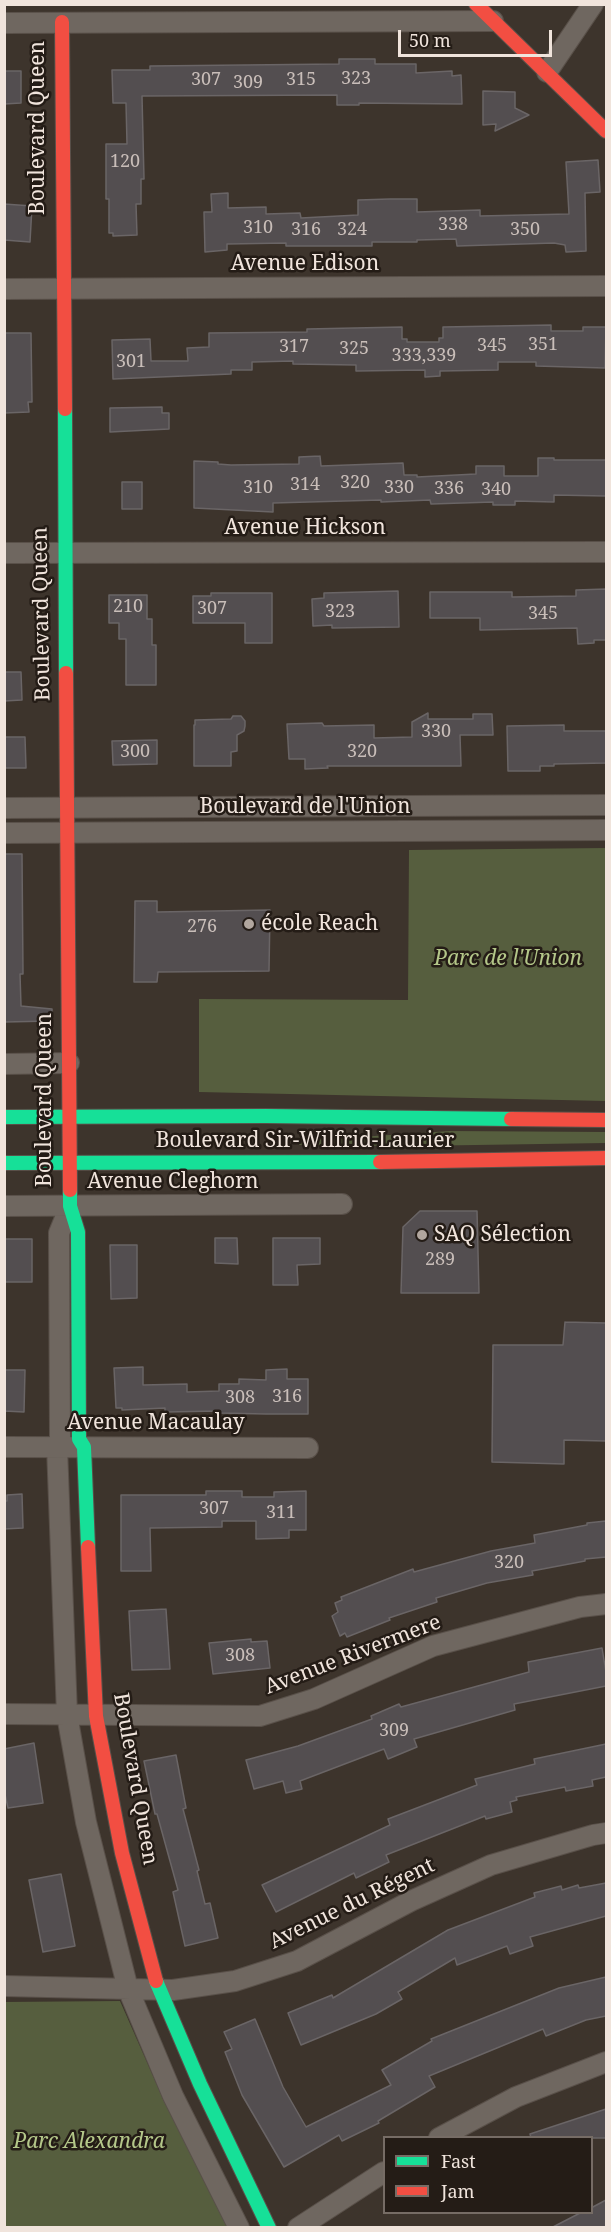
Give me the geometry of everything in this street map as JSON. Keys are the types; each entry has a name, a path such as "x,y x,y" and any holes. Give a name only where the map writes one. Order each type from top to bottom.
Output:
{"street":[{"path":"476,4 606,131"},
{"path":"547,72 593,4"},
{"path":"4,23 493,21"},
{"name":"Boulevard Queen","path":"62,22 70,1206 78,1232 79,1439 84,1447 96,1716 122,1853 159,1990 200,2084 269,2228"},
{"name":"Avenue Edison","path":"4,289 606,286"},
{"name":"Avenue Hickson","path":"4,553 606,552"},
{"name":"Boulevard de l'Union","path":"4,808 606,806"},
{"name":"Boulevard de l'Union","path":"4,833 606,830"},
{"path":"4,1064 69,1063"},
{"name":"Boulevard Sir-Wilfrid-Laurier","path":"4,1117 606,1119"},
{"name":"Boulevard Sir-Wilfrid-Laurier","path":"4,1163 387,1162 606,1158"},
{"name":"Avenue Cleghorn","path":"4,1206 342,1204"},
{"name":"Boulevard Queen","path":"70,1206 59,1233 60,1439 57,1447 67,1715 86,1822 128,1989 173,2096 239,2228"},
{"name":"Avenue Macaulay","path":"4,1447 308,1448"},
{"name":"Avenue Rivermere","path":"4,1714 260,1716 314,1699 433,1646 580,1607 606,1604"},
{"name":"Avenue du Régent","path":"4,1986 173,1990 235,1981 297,1961 411,1901 491,1865 606,1833"},
{"path":"443,2136 516,2097 606,2062"},
{"path":"298,2228 383,2173"}],"green space":[{"name":"Parc de l'Union","path":"606,848 606,1101 199,1092 199,999 408,1000 409,850"},
{"path":"450,1131 606,1132 606,1143 299,1145 299,1141"},
{"name":"Parc Alexandra","path":"120,2001 164,2101 229,2227 5,2227 4,2002"}],"building":[{"path":"339,59 375,59 375,64 416,64 416,73 452,71 452,76 461,75 462,104 359,103 359,105 337,105 337,95 142,96 144,179 141,179 141,204 136,204 137,235 113,236 113,233 109,233 109,199 106,199 106,144 127,144 126,103 113,103 112,70 150,70 150,66 339,64"},
{"path":"4,71 21,71 21,103 4,104"},
{"path":"483,91 515,92 515,108 529,115 495,131 496,124 483,125"},
{"path":"598,160 600,192 585,193 586,251 566,252 565,245 554,243 457,246 456,239 372,242 372,246 286,246 286,243 227,244 227,250 205,252 204,212 212,212 211,194 228,193 228,208 266,207 266,214 300,213 301,218 358,215 358,200 390,199 417,199 417,212 480,210 480,216 569,214 566,162"},
{"path":"4,204 32,206 30,242 4,240"},
{"path":"551,325 551,331 583,331 583,327 606,327 605,368 536,366 536,362 498,362 498,370 440,371 440,376 425,377 425,370 356,371 356,365 293,364 293,361 252,362 252,370 231,370 231,374 113,379 112,340 150,339 151,361 188,361 187,348 209,347 209,333 307,332 307,329 402,327 402,339 407,339 407,342 439,342 439,338 443,338 443,327"},
{"path":"4,333 31,333 32,402 28,402 29,412 4,413"},
{"path":"162,407 162,413 169,413 169,429 110,432 110,408"},
{"path":"320,456 321,466 403,463 404,475 417,475 417,477 476,474 476,466 504,466 504,476 538,476 538,458 606,460 606,496 554,495 554,502 515,501 515,505 493,505 493,502 431,504 430,500 381,502 381,500 273,503 273,512 194,508 194,461 231,465 299,464 299,457"},
{"path":"122,482 142,482 142,509 122,509"},
{"path":"606,589 606,640 594,640 594,643 578,644 577,628 480,630 480,618 430,618 430,592 512,592 512,597 576,596 576,590"},
{"path":"398,591 399,627 313,626 312,599 324,598 324,593"},
{"path":"211,593 272,593 272,643 245,643 245,623 193,623 193,596 211,596"},
{"path":"109,595 147,595 147,619 152,619 152,645 156,645 156,685 126,685 126,639 119,639 119,623 109,623"},
{"path":"4,672 21,672 22,700 4,701"},
{"path":"428,713 428,719 473,719 473,714 492,714 493,735 460,735 461,766 327,766 328,768 305,769 305,759 289,759 287,724 374,725 374,738 412,737 412,722"},
{"path":"233,716 241,716 245,721 245,726 244,731 237,735 237,751 231,752 231,766 194,766 195,720 231,719"},
{"path":"564,725 564,731 606,731 606,763 554,764 554,766 540,766 540,771 508,771 507,726"},
{"path":"4,737 25,737 26,768 4,768"},
{"path":"157,740 157,764 113,765 112,741"},
{"path":"4,854 22,854 21,1006 52,1009 52,1021 4,1022"},
{"path":"135,901 157,901 157,912 270,910 269,971 158,972 157,982 134,982"},
{"path":"420,1211 477,1211 479,1293 401,1293 403,1227"},
{"path":"215,1238 237,1238 238,1264 215,1263"},
{"path":"273,1238 320,1238 320,1264 297,1265 298,1285 273,1285"},
{"path":"4,1239 32,1239 32,1282 4,1282"},
{"path":"110,1245 137,1245 137,1298 111,1299"},
{"path":"565,1322 606,1323 606,1441 564,1440 564,1464 492,1462 493,1345 563,1345"},
{"path":"143,1367 143,1385 187,1384 187,1392 219,1391 219,1384 239,1384 239,1379 266,1380 266,1370 287,1369 287,1379 308,1379 308,1414 165,1412 165,1408 122,1410 122,1408 116,1408 114,1368"},
{"path":"4,1370 25,1370 24,1412 4,1411"},
{"path":"206,1491 242,1491 242,1497 274,1497 274,1492 306,1491 306,1530 289,1530 289,1538 256,1539 256,1521 222,1521 222,1527 150,1528 151,1571 121,1571 121,1495 206,1495"},
{"path":"22,1494 23,1528 4,1529 4,1501 7,1501 7,1495"},
{"path":"606,1521 606,1557 585,1559 585,1561 532,1571 533,1575 487,1583 436,1598 437,1602 389,1618 390,1620 347,1637 345,1633 340,1636 332,1616 338,1612 335,1603 342,1600 341,1597 413,1569 414,1572 491,1551 535,1543 534,1535"},
{"path":"166,1609 170,1669 132,1670 129,1611"},
{"path":"251,1639 251,1642 267,1641 270,1668 213,1674 209,1643"},
{"path":"602,1648 606,1686 514,1704 515,1710 414,1739 417,1747 388,1759 384,1749 300,1781 302,1789 286,1793 283,1781 254,1789 246,1760 298,1746 372,1719 371,1716 399,1704 401,1707 529,1672 528,1662"},
{"path":"34,1743 43,1803 8,1808 4,1790 4,1749"},
{"path":"606,1744 606,1777 592,1780 593,1786 566,1791 565,1787 516,1797 517,1800 510,1802 512,1812 486,1819 485,1816 386,1855 389,1862 356,1878 354,1873 276,1912 262,1885 390,1825 388,1819 477,1785 475,1779 535,1764 534,1759"},
{"path":"176,1755 186,1808 183,1809 199,1870 197,1871 205,1904 210,1903 218,1938 185,1946 173,1892 178,1890 157,1814 155,1814 144,1761"},
{"path":"61,1874 75,1946 43,1952 29,1880"},
{"path":"606,1883 606,1916 530,1937 533,1946 510,1954 507,1946 457,1965 455,1958 398,1992 402,1999 376,2014 301,2045 288,2013 332,1995 333,1998 448,1930 535,1897 534,1893 561,1886 562,1890 578,1885 579,1888"},
{"path":"606,1977 606,2016 586,2020 546,2036 543,2029 429,2076 435,2087 378,2121 379,2123 342,2141 339,2135 284,2167 242,2095 225,2052 232,2049 224,2032 255,2019 283,2087 306,2127 391,2085 382,2070 432,2041 431,2039 559,1988"},
{"path":"606,2109 606,2138 530,2136 530,2134"},
{"path":"606,2200 606,2228 551,2228 578,2214 593,2214 593,2207"}],"traffic: fast":[{"path":"65,409 66,673"},
{"path":"4,1117 266,1116 511,1119"},
{"path":"4,1163 380,1162"},
{"path":"70,1190 70,1206 78,1232 79,1439 84,1447 88,1547"},
{"path":"156,1981 200,2084 269,2228"}],"traffic: jam":[{"path":"476,4 606,131"},
{"path":"62,22 65,409"},
{"path":"66,673 70,1190"},
{"path":"511,1119 606,1120"},
{"path":"380,1162 606,1158"},
{"path":"88,1547 96,1716 122,1853 156,1981"}],"place":[{"name":"école Reach","path":"249,924"},
{"name":"SAQ Sélection","path":"422,1235"}]}
